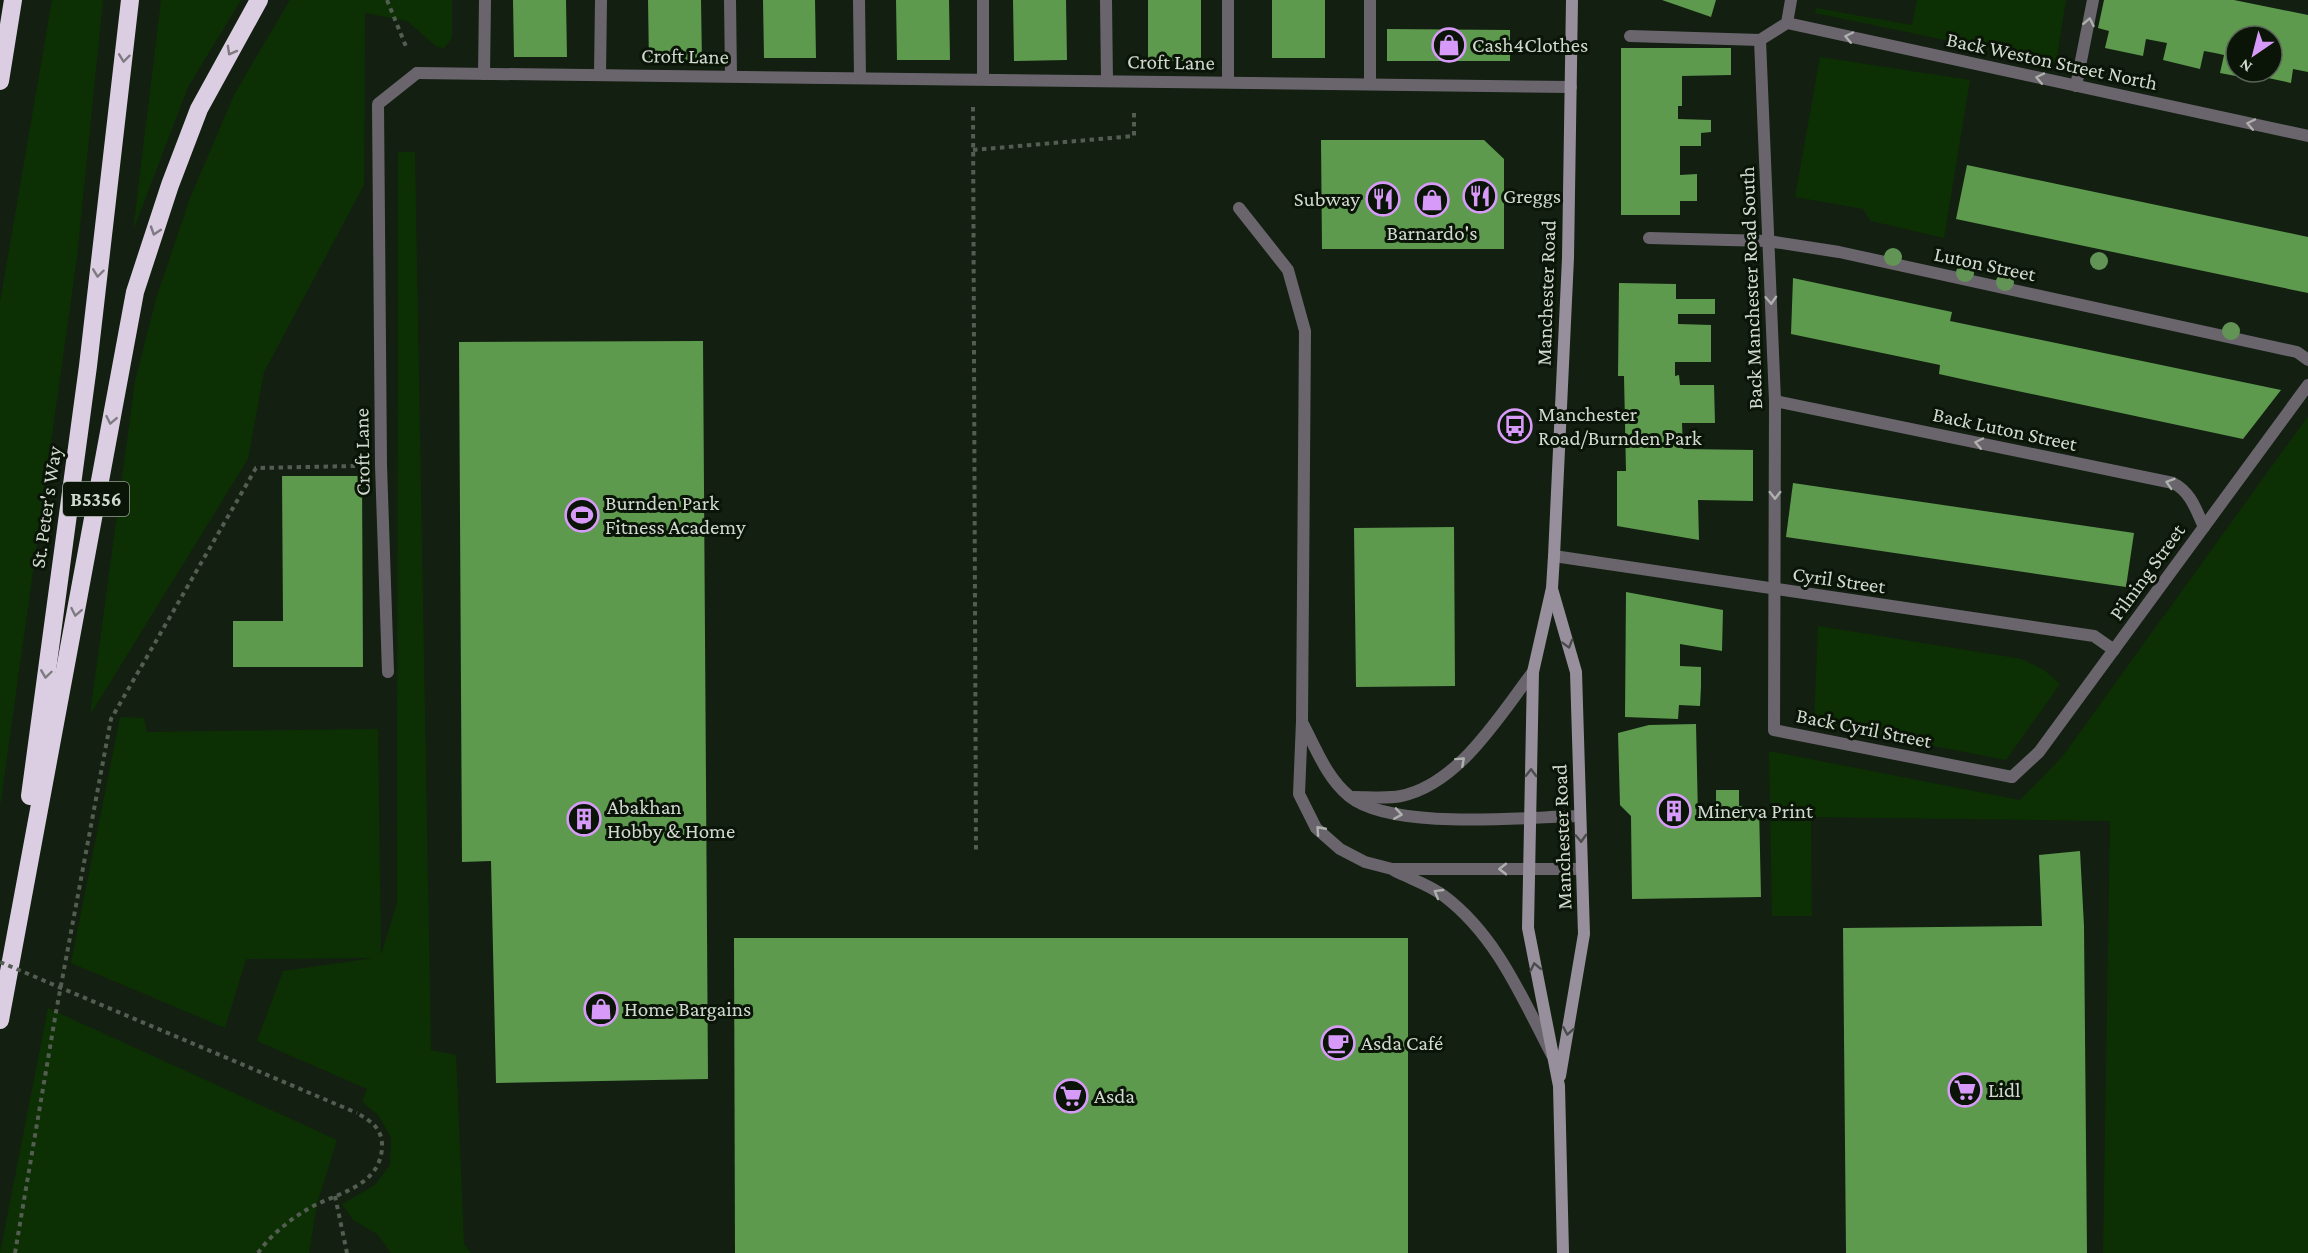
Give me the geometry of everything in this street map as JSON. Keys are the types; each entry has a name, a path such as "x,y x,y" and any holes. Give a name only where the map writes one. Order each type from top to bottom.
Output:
{"highway":[{"path":"0,81 13,0"},
{"name":"St. Peter's Way","path":"0,1019 88,366 130,0"},
{"name":"B5356","path":"0,1019 135,292 170,185 199,109 259,0"}],"main road":[{"name":"Manchester Road","path":"1563,1253 1559,1086 1528,928 1533,672 1552,588 1554,556 1568,258 1572,0"},
{"name":"Manchester Road","path":"1552,588 1576,672 1584,934 1559,1086"}],"street":[{"path":"484,74 485,0"},
{"path":"600,75 601,0"},
{"path":"730,0 731,76"},
{"path":"859,0 860,78"},
{"path":"978,79 983,0"},
{"path":"1106,0 1107,81"},
{"path":"1228,0 1228,82"},
{"path":"1370,0 1370,84"},
{"path":"1630,36 1760,40 1787,23 1791,0"},
{"path":"2076,86 2093,0"},
{"name":"Back Weston Street North","path":"1787,23 2308,136"},
{"name":"Back Manchester Road South","path":"1760,40 1775,401 1775,590"},
{"name":"Croft Lane","path":"388,672 381,465 378,104 417,73 1571,87"},
{"path":"1239,208 1288,270 1305,331 1302,721 1299,794 1316,828 1348,853 1365,862 1392,869 1442,894 1469,916 1498,952 1554,1059"},
{"name":"Luton Street","path":"1649,238 1768,242 1839,252 2297,352 2308,360"},
{"name":"Pilning Street","path":"2012,777 2039,752 2308,385"},
{"name":"Back Luton Street","path":"1775,401 2173,483 2183,488 2190,497 2204,527"},
{"name":"Cyril Street","path":"1554,556 2094,636 2114,650"},
{"name":"Back Cyril Street","path":"1775,590 1774,730 2012,777"},
{"path":"1350,797 1400,796 1425,788 1463,760 1533,672"},
{"path":"1302,721 1330,777 1350,797 1379,811 1434,820 1580,816"},
{"path":"1392,869 1582,869"}],"path":[{"path":"387,0 417,73"},
{"path":"976,853 973,150 978,79"},
{"path":"973,150 1134,136 1135,81"},
{"path":"15,1253 56,1012 111,719 256,468 381,465"},
{"path":"0,962 357,1113 378,1127 382,1142 381,1161 369,1177 350,1190 303,1212 258,1253"},
{"path":"335,1196 347,1253"}],"green space":[{"path":"52,0 103,0 77,257 0,807 0,302"},
{"path":"161,0 241,0 188,87 133,231"},
{"path":"290,0 452,0 452,38 444,48 437,47 407,21 365,13 364,185 264,372 248,459 90,715 135,381 156,299 190,198 235,93"},
{"path":"1917,0 2066,0 2056,63 1815,13 1816,8 1912,25"},
{"path":"1820,57 1970,80 1944,238 1871,221 1863,209 1795,197"},
{"path":"398,152 415,152 431,1050 456,1055 464,1244 471,1253 391,1253 377,1234 353,1220 342,1204 375,1185 390,1165 391,1137 378,1115 362,1102 367,1089 257,1041 283,971 374,958 246,959 225,1028 71,963 120,717 144,718 147,732 378,729 381,955 397,903"},
{"path":"2308,416 2308,1253 2103,1253 2110,821 1811,817 1812,916 1772,916 1769,751 2020,800 2062,757"},
{"path":"1818,626 2022,659 2044,670 2060,684 2006,760 1814,723"},
{"path":"48,1008 337,1140 317,1204 309,1253 0,1253"}],"building":[{"path":"513,0 566,0 567,57 514,57"},
{"path":"648,0 701,0 702,63 649,63"},
{"path":"763,0 815,0 816,58 764,58"},
{"path":"896,0 949,0 950,60 897,60"},
{"path":"1013,0 1066,0 1067,60 1014,61"},
{"path":"1148,0 1201,0 1201,61 1148,61"},
{"path":"1272,0 1325,0 1325,58 1272,58"},
{"path":"1662,0 1716,0 1711,17"},
{"path":"2104,0 2234,0 2308,15 2308,72 2293,69 2291,83 2284,81 2284,24 2224,24 2224,55 2204,51 2200,69 2163,60 2167,43 2146,39 2143,56 2105,48 2109,31 2098,28"},
{"name":"Cash4Clothes","path":"1387,29 1510,30 1510,61 1387,61"},
{"path":"1621,48 1731,48 1731,75 1682,76 1682,106 1678,106 1678,119 1711,120 1711,132 1701,133 1701,146 1680,146 1680,175 1697,174 1697,201 1680,201 1680,215 1621,215"},
{"path":"2224,55 2224,74 2220,73"},
{"path":"1321,140 1484,140 1504,159 1504,249 1322,249"},
{"path":"1967,165 2308,237 2308,293 1956,219"},
{"path":"1793,278 1952,312 1950,321 2281,390 2243,439 1939,374 1940,365 1791,334"},
{"path":"1619,283 1676,284 1676,299 1715,299 1715,314 1678,314 1678,324 1711,325 1711,362 1675,362 1675,376 1679,375 1680,385 1714,385 1715,423 1682,423 1683,449 1753,450 1753,501 1698,500 1699,540 1617,526 1617,471 1626,471 1624,376 1618,376"},
{"path":"703,341 708,1079 496,1083 491,861 462,862 459,342"},
{"path":"282,476 362,476 363,667 233,667 233,621 283,621"},
{"path":"1793,483 2134,533 2126,587 1786,537"},
{"path":"1454,527 1455,686 1356,687 1354,528"},
{"path":"1626,592 1723,610 1722,651 1680,644 1680,666 1701,667 1701,686 1700,706 1679,705 1678,719 1625,717"},
{"name":"Minerva Print","path":"1696,724 1698,817 1716,817 1716,790 1739,790 1739,806 1759,806 1761,897 1632,899 1631,816 1620,805 1618,733 1649,725"},
{"name":"Lidl","path":"2080,851 2084,926 2087,1253 1846,1253 1843,928 2042,926 2039,855"},
{"name":"Asda","path":"734,938 1408,938 1408,1253 735,1253"}],"place":[{"name":"Cash4Clothes","path":"1449,45"},
{"name":"Greggs","path":"1480,196"},
{"name":"Subway","path":"1383,199"},
{"name":"Barnardo's","path":"1432,200"},
{"name":"Manchester Road/Burnden Park","path":"1515,426"},
{"name":"Burnden Park Fitness Academy","path":"582,515"},
{"name":"Minerva Print","path":"1674,811"},
{"name":"Abakhan Hobby & Home","path":"584,819"},
{"name":"Home Bargains","path":"601,1009"},
{"name":"Asda Café","path":"1338,1043"},
{"name":"Lidl","path":"1965,1090"},
{"name":"Asda","path":"1071,1096"}]}
